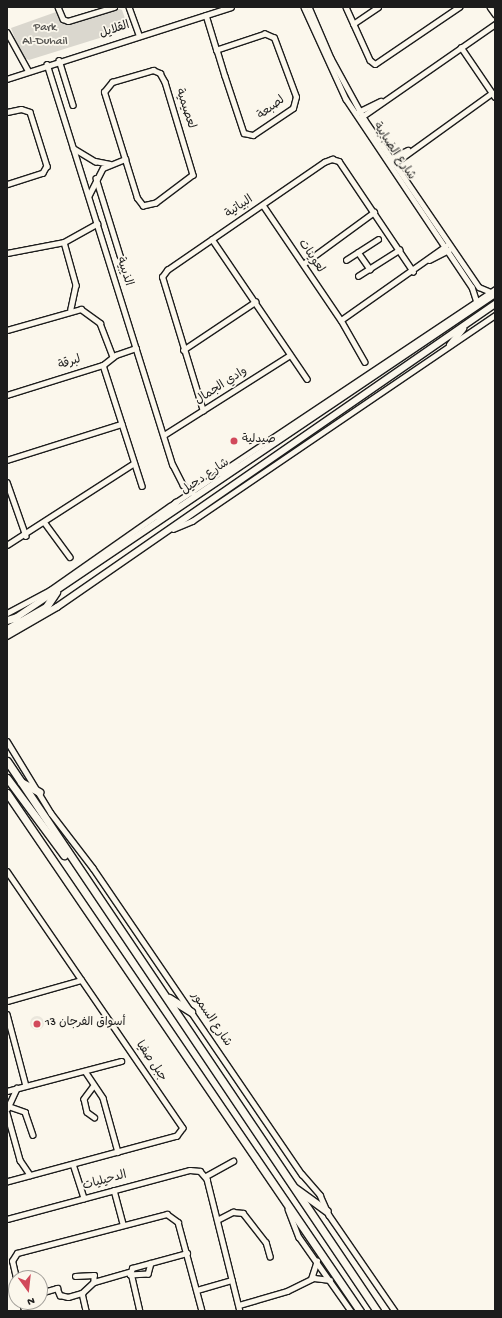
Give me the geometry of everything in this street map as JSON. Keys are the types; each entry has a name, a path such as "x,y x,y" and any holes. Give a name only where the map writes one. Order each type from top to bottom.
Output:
{"main road":[{"name":"شارع دحيل","path":"17,617 454,322 494,292"},
{"name":"شارع دحيل","path":"7,636 28,627 166,530 495,304"},
{"path":"454,322 460,312"},
{"path":"450,345 466,324"},
{"path":"221,472 248,462"},
{"path":"155,525 176,503"},
{"path":"7,630 46,607 56,592"},
{"path":"7,621 17,617"},
{"name":"شارع السمور","path":"7,761 73,863 139,957 377,1311"},
{"path":"7,778 47,836 73,863"},
{"path":"21,782 39,792"},
{"path":"7,793 360,1311"},
{"path":"139,957 171,1000 191,1012"},
{"path":"291,1185 327,1211"}],"street":[{"path":"58,7 63,19 68,21 114,7"},
{"path":"129,7 139,34"},
{"name":"القلايل","path":"7,79 28,70 139,34 231,7"},
{"name":"شارع الضبابية","path":"304,7 331,72 357,112"},
{"name":"شارع الضبابية","path":"310,7 331,58 360,118 448,247 475,292 477,302"},
{"path":"346,7 352,24 370,60 377,63 460,7"},
{"path":"352,24 378,7"},
{"path":"490,7 495,14"},
{"name":"لصبعة","path":"206,15 217,50 246,135 255,134 294,108 296,97 274,38 265,34 217,50"},
{"path":"360,118 381,101 495,24"},
{"path":"8,35 28,70"},
{"path":"389,160 408,150 494,95 461,47"},
{"path":"59,60 73,105"},
{"name":"الذيبية","path":"46,64 164,436 183,484 185,498"},
{"name":"لعصيمية","path":"156,70 165,82 192,175 156,203 144,206 137,198 124,159 104,89 112,82 156,70"},
{"path":"357,112 381,101"},
{"path":"7,112 21,109 30,112 47,166 43,173 7,185"},
{"path":"73,148 95,161 110,164"},
{"path":"392,165 408,150"},
{"path":"88,197 96,178 110,164 124,159"},
{"name":"البياتية","path":"204,411 183,350 162,277 167,270 324,162 335,159 374,212 414,271"},
{"path":"96,178 120,255"},
{"name":"لعوينات","path":"263,205 341,320 365,362"},
{"path":"303,264 374,212"},
{"path":"7,253 64,242 97,224"},
{"path":"212,239 307,379"},
{"path":"346,260 378,239"},
{"path":"64,242 76,285 71,309"},
{"path":"341,320 448,247"},
{"name":"شارع الضبابية","path":"448,247 479,287 494,292"},
{"path":"358,276 398,249"},
{"path":"358,252 370,269"},
{"name":"شارع دحيل","path":"7,613 50,590 176,503 193,493 221,472 460,312 494,292"},
{"path":"183,350 255,302"},
{"path":"7,330 71,309 81,309 96,319 113,356"},
{"name":"شارع دحيل","path":"166,530 192,521 495,315"},
{"name":"لبرقة","path":"7,395 103,365 113,356 136,348"},
{"name":"وادي الجمال","path":"164,436 290,355"},
{"path":"103,365 142,486"},
{"path":"7,460 121,424"},
{"path":"7,545 26,536 134,463"},
{"path":"7,482 26,536"},
{"name":"الذيبية","path":"183,484 193,493"},
{"path":"45,523 70,557"},
{"name":"شارع السمور","path":"7,741 39,792 302,1174 320,1195 327,1211 395,1311"},
{"name":"جبل صفيا","path":"7,870 182,1126 179,1135 7,1182"},
{"path":"7,1001 81,980"},
{"path":"7,1014 26,1086"},
{"path":"7,1091 121,1061"},
{"path":"85,1071 93,1087 103,1098 118,1152"},
{"path":"93,1087 84,1099 87,1112 94,1118"},
{"path":"17,1088 7,1107 26,1112 33,1135"},
{"path":"7,1113 20,1160 30,1175"},
{"path":"233,1161 206,1176 240,1311"},
{"path":"73,1164 84,1198"},
{"name":"الدحيليات","path":"7,1219 193,1170 206,1176"},
{"path":"114,1190 123,1224"},
{"path":"286,1204 297,1233 351,1311"},
{"path":"217,1220 234,1212 243,1213 267,1245 270,1256"},
{"path":"14,1270 12,1260 17,1253 123,1224 170,1214 178,1222 202,1311"},
{"path":"48,1291 57,1288 64,1297 83,1292 94,1282 187,1253"},
{"path":"310,1280 317,1261"},
{"path":"132,1277 150,1273 151,1263"},
{"path":"129,1272 132,1277 140,1311"},
{"path":"75,1276 94,1275 94,1282"},
{"path":"196,1290 232,1280"},
{"path":"239,1304 288,1291 310,1280 330,1280"},
{"path":"83,1292 86,1311"}],"shaded area":[{"name":"أسواق الفرجان 13","path":"34,1016 40,1016 44,1020 44,1026 40,1030 34,1030 30,1026 30,1020"}],"green space":[{"name":"Park Al-Duhail","path":"114,7 122,10 127,24 122,31 29,60 22,57 11,28 56,12 61,24"}],"place":[{"name":"صيدلية","path":"234,441"},
{"name":"أسواق الفرجان 13","path":"37,1024"}]}
